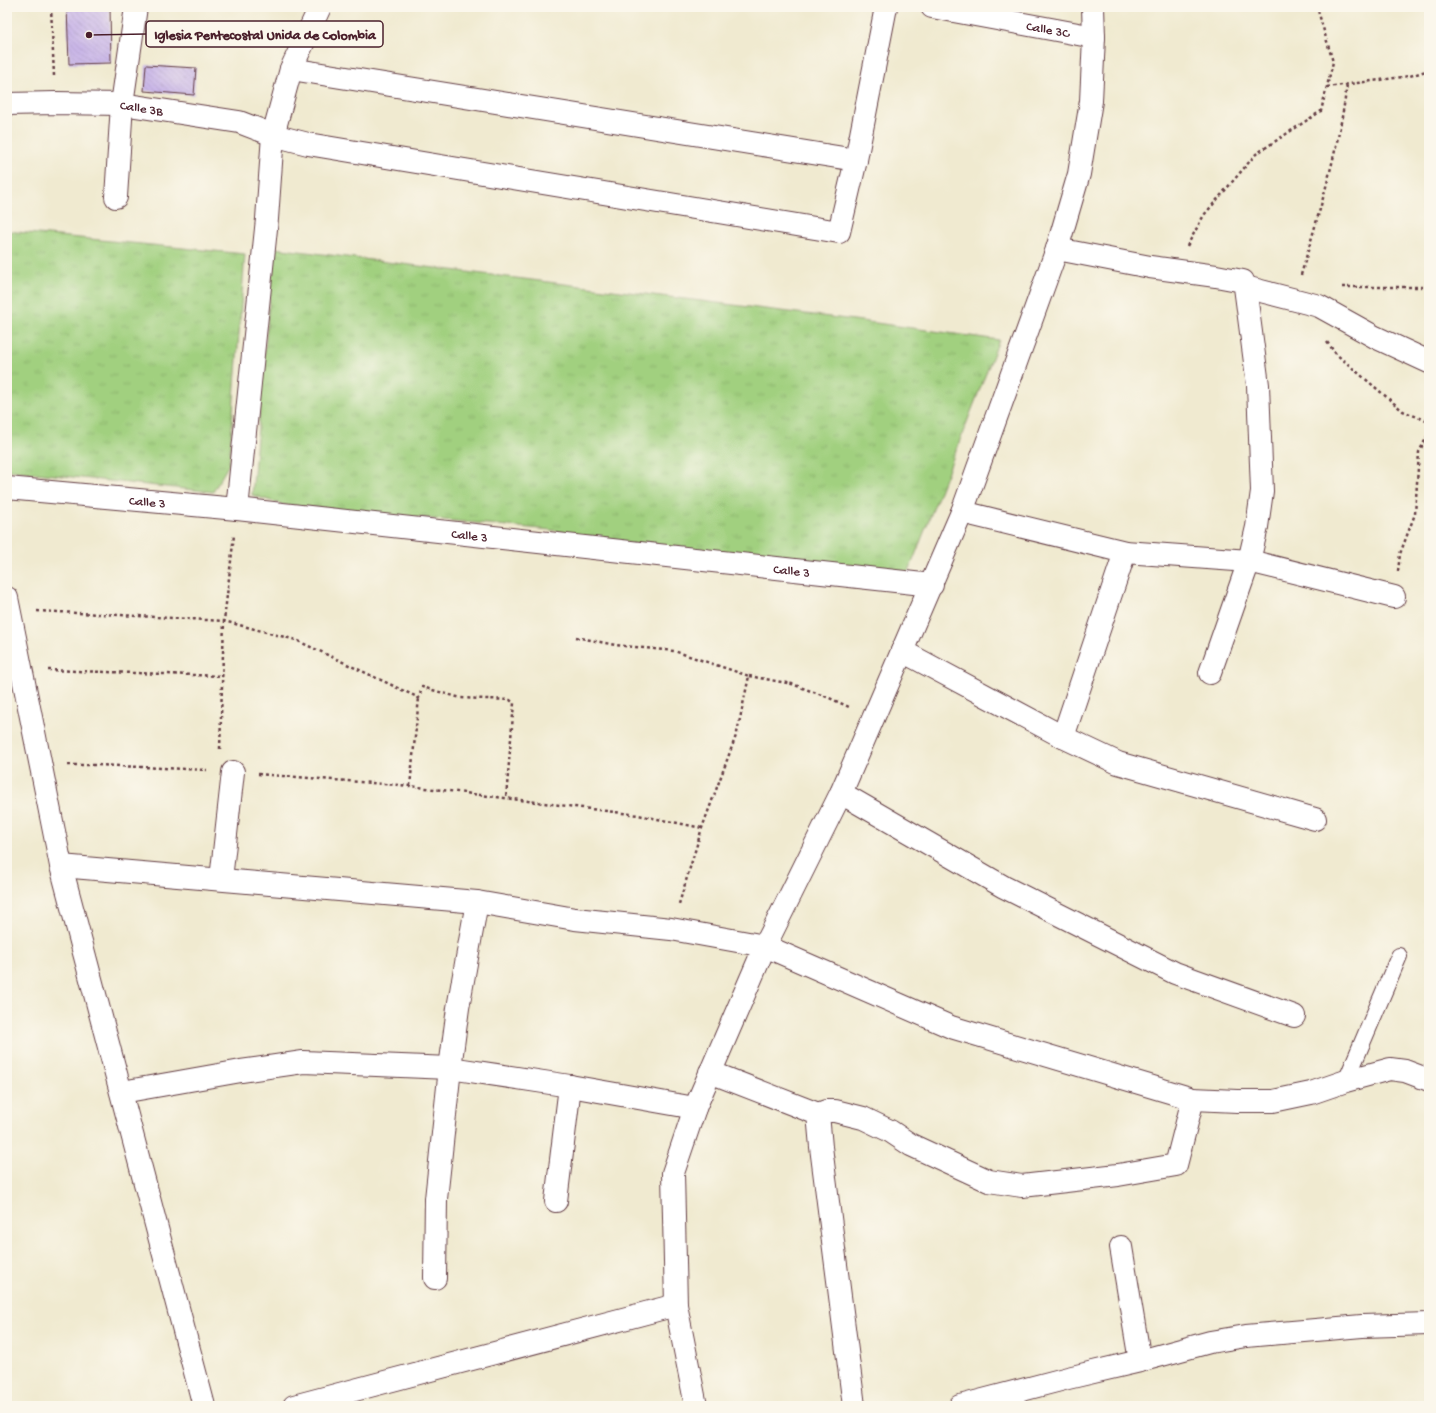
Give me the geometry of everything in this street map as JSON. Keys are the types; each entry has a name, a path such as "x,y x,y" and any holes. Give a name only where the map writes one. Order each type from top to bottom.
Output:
{"street":[{"path":"116,197 122,104 136,7"},
{"path":"237,509 267,219 273,135 291,69 320,7"},
{"path":"291,69 856,160 886,7"},
{"name":"Calle 3C","path":"932,7 1094,37"},
{"path":"696,1406 676,1305 673,1173 695,1108 765,946 841,793 932,585 962,512 1057,249 1079,174 1091,101 1094,37 1093,7"},
{"name":"Calle 3B","path":"7,104 122,104 239,122 273,135 308,144 839,232 856,160"},
{"path":"1057,249 1243,281 1258,385 1262,491 1257,527 1249,561 1210,673"},
{"path":"1245,287 1318,306 1376,337 1429,362"},
{"name":"Calle 3","path":"7,488 237,509 932,585"},
{"path":"962,512 1125,552 1249,561 1394,597"},
{"path":"1063,736 1125,552"},
{"path":"8,604 61,866 204,1406"},
{"path":"902,651 1063,736 1118,763 1315,819"},
{"path":"221,879 226,771"},
{"path":"841,793 1004,886 1175,973 1294,1016"},
{"path":"61,866 477,902 575,919 671,929 765,946 951,1027 1193,1099 1273,1101 1311,1093 1346,1081 1390,1069 1405,1071 1429,1080"},
{"path":"435,1278 436,1199 450,1068 458,1008 477,902"},
{"path":"122,1092 241,1071 303,1062 450,1068 570,1086 695,1108"},
{"path":"710,1072 818,1114 826,1111 835,1111 863,1118 890,1131 910,1145 989,1181 1022,1186 1118,1175 1176,1165 1193,1099"},
{"path":"556,1201 570,1086"},
{"path":"818,1114 854,1406"},
{"path":"1120,1247 1140,1362"},
{"path":"294,1406 676,1305"},
{"path":"960,1406 1068,1378 1140,1362 1210,1342 1246,1336 1362,1326 1429,1324"}],"lane":[{"path":"1346,1081 1399,956"}],"path":[{"path":"51,7 55,103"},
{"path":"1174,270 1204,214 1256,154 1321,111 1333,62 1316,7"},
{"path":"1327,87 1410,76 1429,70"},
{"path":"1294,300 1325,193 1343,114 1347,84"},
{"path":"1327,342 1336,354 1403,411 1429,422"},
{"path":"1394,597 1400,554 1415,514 1419,452 1429,433"},
{"path":"226,771 223,676 224,622 237,509"},
{"path":"8,604 120,615 224,622 296,640 419,698"},
{"path":"576,637 615,645 674,651 749,676 792,684 827,697 873,718"},
{"path":"21,670 223,676"},
{"path":"671,929 702,828 737,733 749,676"},
{"path":"410,786 419,698 422,687 461,698 510,700 514,703 506,798"},
{"path":"42,771 68,765 97,765 226,771 410,786 638,815 702,828"}],"green space":[{"path":"7,231 245,254 229,464 213,492 7,470"},
{"path":"274,248 854,320 999,340 907,576 633,544 551,530 284,505 252,495"}],"building":[{"path":"67,7 110,7 111,63 69,64"},
{"path":"146,65 196,68 194,95 144,91"}],"place":[{"name":"Iglesia Pentecostal Unida de Colombia","path":"89,35"}]}
